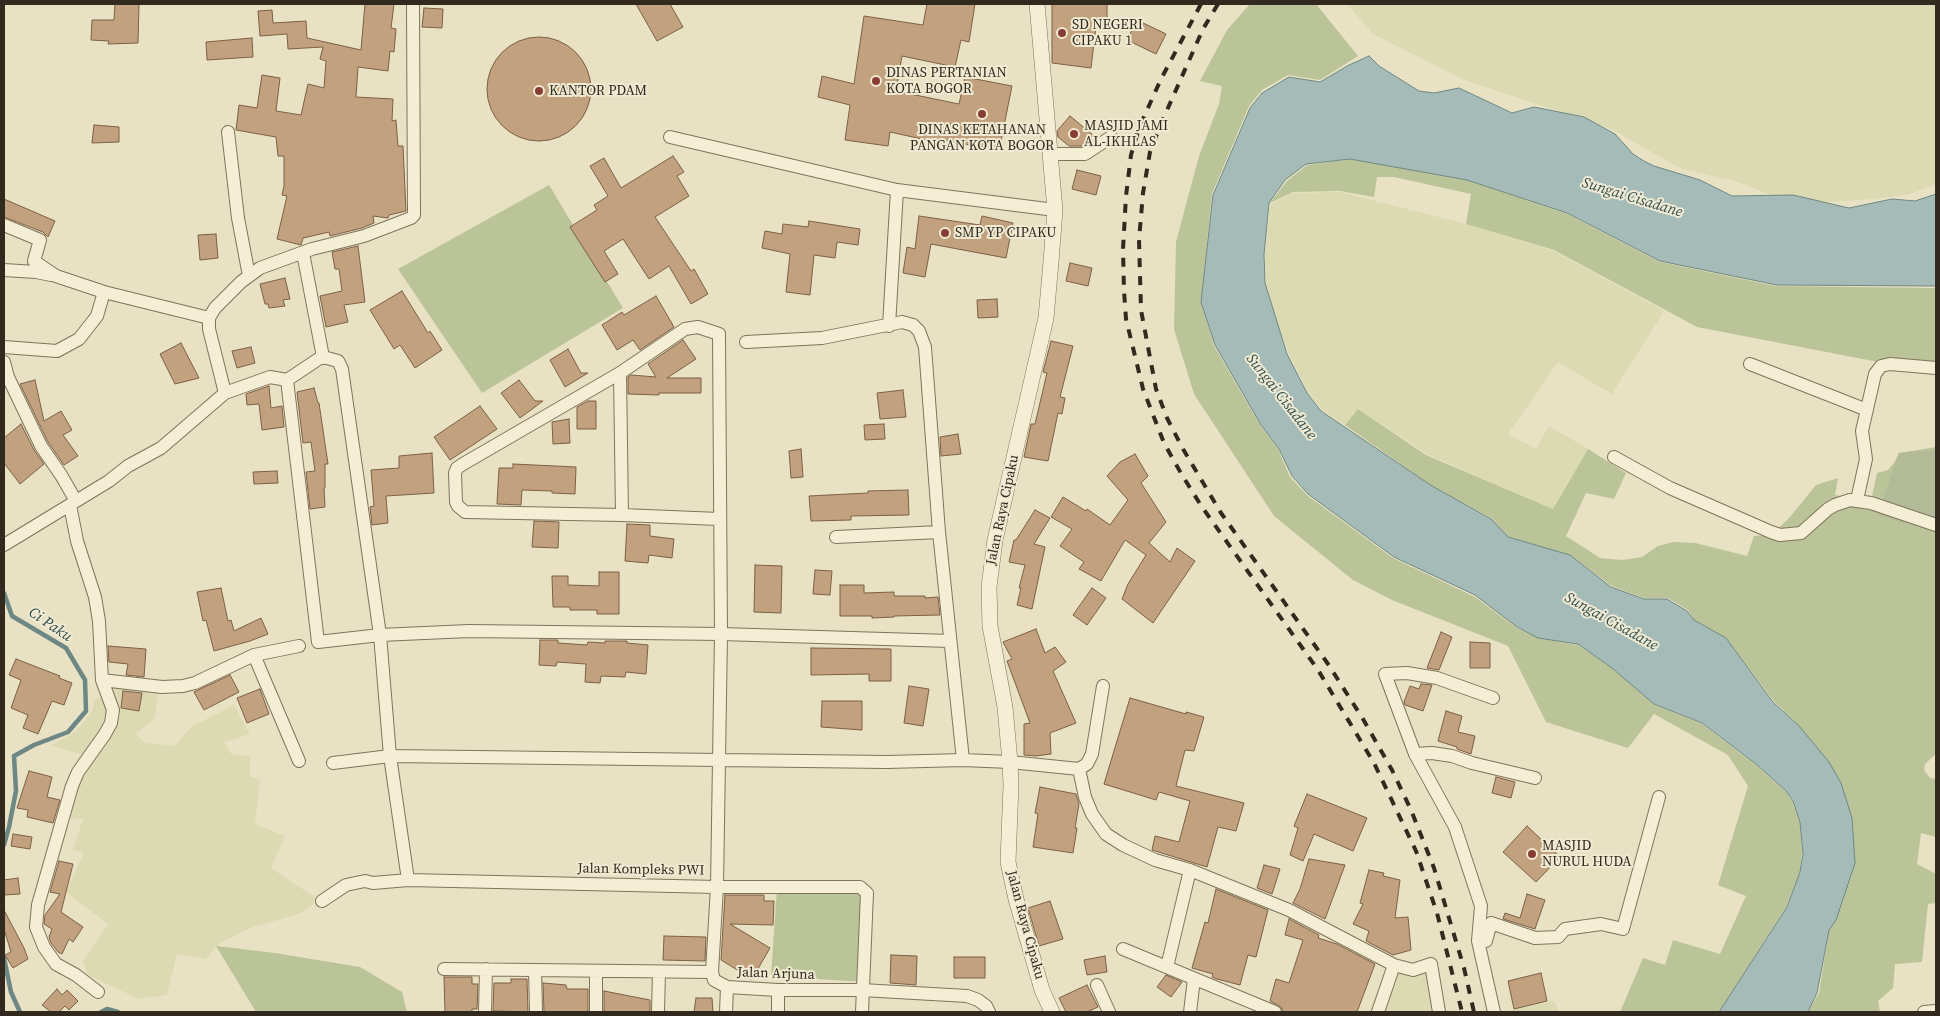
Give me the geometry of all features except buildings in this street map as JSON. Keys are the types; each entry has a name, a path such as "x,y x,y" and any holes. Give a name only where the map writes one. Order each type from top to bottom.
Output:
{"street":[{"path":"226,393 209,329 209,318 215,308 248,276 260,268 303,253 364,236 411,218 414,214 413,4"},
{"name":"Jalan Raya Cipaku","path":"1037,4 1055,210 1046,318 995,540 989,587 990,626 1005,708 1010,762 1008,862 1016,899 1042,990 1052,1012"},
{"path":"228,132 238,218 248,276"},
{"path":"670,137 896,190 1055,210"},
{"path":"1051,154 1085,154 1100,142 1111,137"},
{"path":"889,326 896,190"},
{"path":"4,225 40,240 34,261 56,276"},
{"path":"303,253 324,357"},
{"path":"4,270 36,272 56,276 104,292 209,318"},
{"path":"4,347 57,351 79,339 97,316 104,292"},
{"path":"746,342 822,338 902,322 913,325 919,331 925,347 939,532 963,760"},
{"path":"444,969 712,972 717,887 720,761 719,334 698,327 685,329 620,373 457,468 455,477 456,502 465,512 719,519"},
{"path":"6,543 109,481 128,466 161,448 226,393 270,377 287,380 324,357 338,361 342,369 380,636 390,756 408,880"},
{"path":"4,362 8,377 41,446 61,475 73,503 77,541 95,597 99,621 102,680 113,710 111,723 78,772 72,786 36,916 36,927 44,947 56,964 76,975 98,992"},
{"path":"1750,364 1867,410"},
{"path":"1857,500 1866,458 1862,431 1875,374 1881,366 1890,364 1936,368"},
{"path":"620,373 622,515"},
{"path":"287,380 318,642 469,631 721,634 950,641"},
{"path":"1614,457 1670,488 1780,535 1801,533 1836,505 1843,501 1857,500 1936,525"},
{"path":"836,538 939,532"},
{"path":"102,680 162,687 183,686 196,683 254,655 299,646"},
{"path":"254,655 299,761"},
{"path":"1493,698 1437,678 1407,674 1385,674 1415,754 1455,828 1481,906 1478,941 1494,1012"},
{"path":"333,763 390,756 720,761 887,762 963,760 1010,762 1079,769 1087,764 1092,754 1104,686"},
{"path":"1415,754 1432,753 1452,756 1472,763 1535,778"},
{"path":"1079,769 1088,806 1106,834 1123,845 1155,860 1190,870 1289,910 1394,965 1413,970 1431,964 1439,1012"},
{"path":"1478,941 1486,941 1491,923 1535,938 1558,937 1565,929 1601,924 1623,929 1659,797"},
{"path":"1167,967 1190,870"},
{"name":"Jalan Kompleks PWI","path":"322,901 346,885 365,881 373,883 408,880 717,887 860,887 867,892 862,1012"},
{"path":"1123,949 1260,1009 1275,1012"},
{"path":"1378,1012 1394,965"},
{"path":"485,1012 486,969"},
{"path":"535,970 536,1012"},
{"path":"596,971 596,1012"},
{"path":"658,1012 659,972"},
{"name":"Jalan Arjuna","path":"712,972 714,980 727,987 778,990 862,990 967,996 978,1000 986,1006 989,1012"},
{"path":"1190,1012 1194,979"},
{"path":"1097,985 1109,1012"},
{"path":"726,1012 727,987"},
{"path":"778,990 778,1012"},
{"path":"1924,1012 1936,1011"}],"shaded area":[{"path":"1347,4 1936,4 1936,184 1910,194 1876,199 1824,202 1788,201 1732,180 1682,169 1611,129 1462,79 1373,34"},
{"path":"1340,192 1466,224 1554,251 1664,311 1612,394 1558,362 1508,434 1536,449 1549,426 1588,449 1553,509 1427,454 1359,409 1345,425 1322,410 1308,392 1289,354 1275,317 1266,282 1265,256 1270,205 1292,193"},
{"path":"103,676 159,684 155,718 136,734 145,743 175,746 191,727 234,705 250,734 224,742 231,754 250,756 250,776 260,780 255,824 285,836 271,868 319,900 301,913 250,928 220,943 205,959 177,954 167,995 139,999 88,975 83,961 108,924 66,892 84,853 73,850 83,819 57,816 83,755 52,745 75,732 91,713 95,700 110,692"},
{"path":"1387,966 1427,970 1432,1012 1369,1012"},
{"path":"1554,1001 1559,1012 1499,1012"}],"green space":[{"path":"1250,4 1316,4 1358,56 1320,80 1288,75 1262,90 1249,106 1212,194 1201,302 1214,346 1260,425 1278,449 1290,477 1308,496 1393,558 1475,597 1517,628 1538,638 1578,645 1612,668 1655,705 1702,724 1756,765 1786,792 1792,801 1800,822 1802,853 1800,872 1786,907 1719,1012 1620,1012 1643,958 1665,965 1673,940 1720,954 1746,896 1718,885 1748,786 1728,755 1654,714 1628,748 1546,722 1508,646 1392,600 1353,580 1274,516 1194,394 1174,329 1176,242 1199,156 1219,104 1222,86 1200,81 1227,30"},
{"path":"1351,159 1467,180 1567,214 1660,262 1776,286 1936,288 1936,362 1894,365 1697,327 1554,250 1466,224 1471,194 1394,177 1377,177 1374,197 1340,191 1293,192 1270,203 1287,181 1307,165"},
{"path":"549,185 623,308 482,393 398,269"},
{"path":"1358,409 1426,455 1553,509 1588,449 1626,473 1614,499 1586,493 1566,536 1600,558 1622,560 1642,557 1658,546 1674,542 1695,543 1747,556 1754,536 1772,535 1790,517 1816,485 1838,478 1835,495 1871,501 1877,473 1888,470 1899,453 1936,447 1936,754 1925,764 1924,770 1930,778 1936,779 1936,837 1921,833 1917,864 1936,874 1936,903 1928,904 1922,962 1895,964 1893,988 1878,1001 1880,1012 1808,1012 1819,993 1829,930 1836,920 1799,726 1774,701 1726,638 1694,620 1688,610 1668,598 1644,598 1612,586 1570,555 1508,537 1491,518 1432,486 1345,425"},
{"path":"1936,450 1936,532 1878,515 1899,453"},
{"path":"777,888 866,892 864,982 771,976"},
{"path":"216,946 275,953 360,967 402,992 407,1012 256,1012"}],"water":[{"name":"Sungai Cisadane","path":"1369,56 1379,66 1419,91 1434,93 1459,88 1512,113 1534,107 1584,117 1615,134 1633,154 1644,161 1654,166 1700,180 1732,196 1793,195 1849,208 1892,199 1915,201 1936,194 1936,286 1777,285 1660,261 1567,213 1467,180 1350,159 1306,164 1285,180 1269,203 1264,255 1265,283 1287,354 1307,393 1321,411 1432,486 1491,519 1508,537 1570,555 1611,587 1644,599 1667,599 1687,611 1694,620 1726,638 1773,702 1799,726 1829,762 1841,783 1852,818 1855,863 1836,920 1829,930 1817,993 1808,1012 1719,1012 1787,907 1800,872 1803,854 1800,822 1793,801 1786,791 1756,764 1702,723 1654,704 1612,668 1578,644 1538,638 1517,627 1475,595 1394,557 1308,494 1292,476 1279,449 1261,425 1215,345 1201,302 1213,195 1250,108 1262,93 1289,77 1320,82"}],"waterway":[{"name":"Ci Paku","path":"4,593 12,616 66,648 85,680 86,711 68,732 34,745 14,756 16,791 4,845"},
{"name":"Ci Paku","path":"4,958 11,992 20,1012"},
{"name":"Ci Paku","path":"101,1012 107,1009 118,1012"}],"railway":[{"path":"1201,4 1161,79 1139,128 1131,155 1126,196 1123,249 1124,291 1126,319 1143,389 1164,443 1182,475 1202,507 1318,670 1374,763 1416,851 1437,913 1462,1012"},
{"path":"1218,4 1203,29 1160,126 1150,152 1143,193 1139,240 1141,310 1156,389 1167,418 1183,449 1221,513 1328,664 1363,719 1392,770 1411,810 1434,868 1464,968 1474,1012"}],"place":[{"name":"SD NEGERI CIPAKU 1","path":"1062,33"},
{"name":"DINAS PERTANIAN KOTA BOGOR","path":"876,81"},
{"name":"KANTOR PDAM","path":"539,91"},
{"name":"DINAS KETAHANAN PANGAN KOTA BOGOR","path":"982,114"},
{"name":"MASJID JAMI AL-IKHLAS","path":"1074,134"},
{"name":"SMP YP CIPAKU","path":"945,233"},
{"name":"MASJID NURUL HUDA","path":"1532,854"}]}
